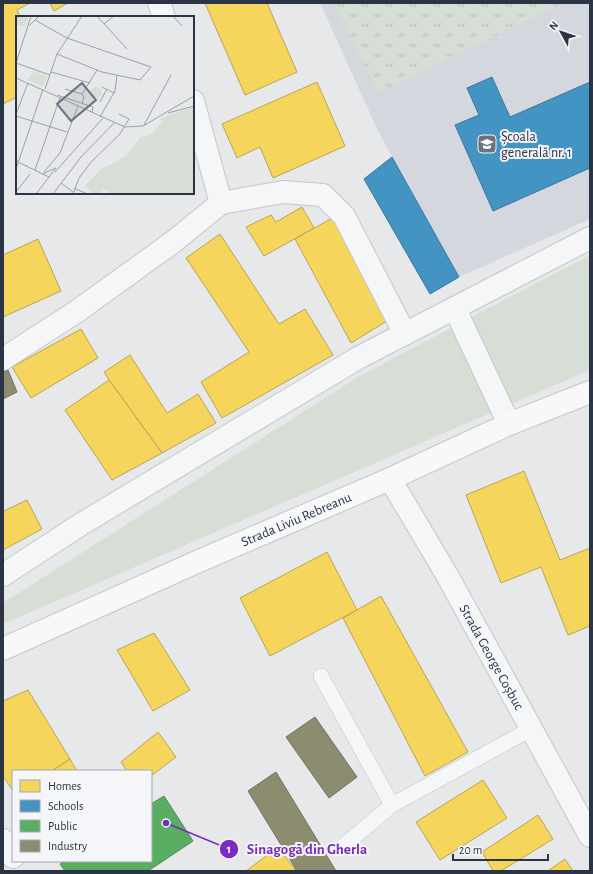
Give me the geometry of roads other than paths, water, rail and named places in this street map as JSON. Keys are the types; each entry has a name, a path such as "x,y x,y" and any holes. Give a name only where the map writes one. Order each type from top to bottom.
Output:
{"main road":[{"name":"Strada Liviu Rebreanu","path":"3,650 200,561 390,479 509,424 590,392"}],"street":[{"path":"159,3 164,16"},
{"path":"194,105 221,203"},
{"path":"3,359 82,308 173,242 221,203 283,192 323,195 344,216 405,334"},
{"path":"3,575 84,523 358,358 590,238"},
{"path":"455,309 509,424"},
{"name":"Strada George Coșbuc","path":"390,479 447,575 590,836"},
{"path":"3,840 12,855"},
{"path":"16,862 21,871"}],"lane":[{"path":"321,676 392,805"},
{"path":"341,848 392,805 531,729"}],"place":[{"name":"Școala generală nr. 1","path":"487,144"},
{"name":"Sinagogă din Gherla","path":"166,823"}]}
